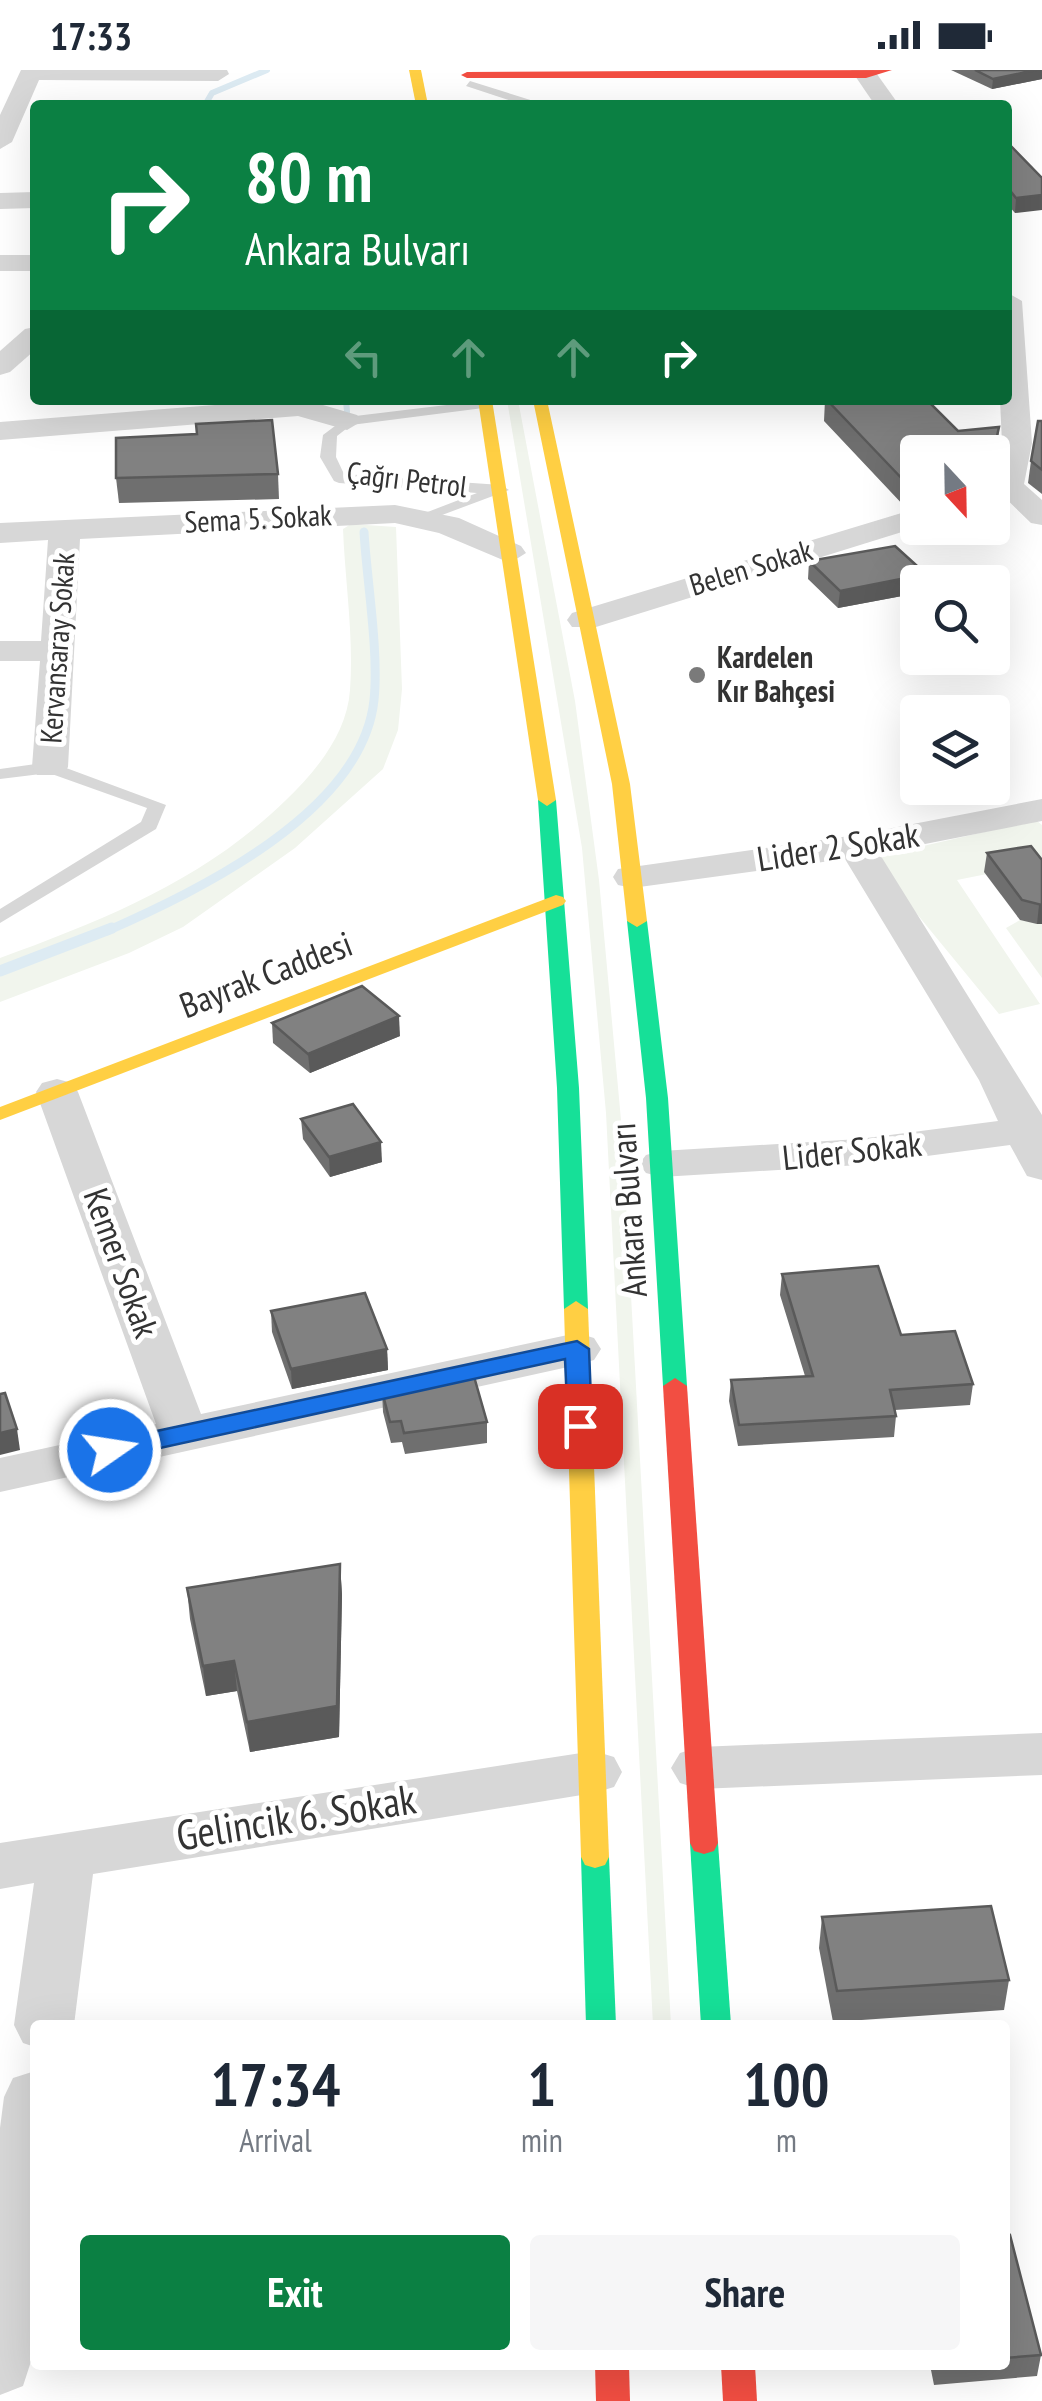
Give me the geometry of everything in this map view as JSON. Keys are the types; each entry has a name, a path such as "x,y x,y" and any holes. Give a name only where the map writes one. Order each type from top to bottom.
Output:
{"main road":[{"path":"415,70 421,100"},
{"path":"470,83 871,72"},
{"name":"Ankara Bulvarı","path":"486,405 552,836 577,1349 601,2020"},
{"name":"Ankara Bulvarı","path":"541,405 620,784 632,877 661,1164 716,2020"},
{"name":"Bayrak Caddesi","path":"0,1114 556,901"},
{"path":"612,2370 613,2401"},
{"path":"738,2370 740,2401"}],"street":[{"path":"5,132 32,72 224,72"},
{"path":"190,98 224,72"},
{"path":"871,72 885,100"},
{"path":"5,132 30,123"},
{"path":"0,201 30,200"},
{"path":"0,263 30,263"},
{"path":"1012,303 1042,307"},
{"path":"0,366 30,339"},
{"path":"1010,464 1017,443 1012,365"},
{"path":"0,431 278,405"},
{"path":"304,405 347,422"},
{"path":"1010,489 1042,479"},
{"path":"1010,497 1042,516"},
{"name":"Sema 5. Sokak","path":"0,533 324,514 420,518 460,530 510,553"},
{"name":"Belen Sokak","path":"584,620 900,523"},
{"name":"Kervansaray Sokak","path":"50,767 66,530"},
{"path":"0,651 58,652"},
{"name":"Lider 2 Sokak","path":"632,877 856,846 1042,810"},
{"path":"856,846 1036,1142"},
{"name":"Kemer Sokak","path":"57,1092 184,1433"},
{"name":"Lider Sokak","path":"661,1164 1036,1142"},
{"path":"0,1475 577,1349"},
{"path":"699,1768 1042,1754"},
{"name":"Gelincik 6. Sokak","path":"0,1866 67,1852 594,1772"},
{"path":"45,2020 67,1852"},
{"path":"0,2364 30,2135"}],"lane":[{"path":"470,83 521,100"},
{"name":"Çağrı Petrol","path":"465,405 347,422 330,435 328,457 340,478 500,490"},
{"path":"420,518 500,490"},
{"path":"0,774 50,767 157,806 158,812 148,825 0,917"}],"shaded area":[{"path":"508,405 519,405 575,701 599,880 622,1131 671,2020 653,2020 606,1113 582,848"},
{"path":"351,524 396,527 402,689 398,730 383,769 295,848 183,927 129,953 0,1002 0,958 115,912 187,875 255,828 319,764 348,706 350,629 343,529"},
{"path":"1036,820 1042,825 1042,863 957,880 1040,1004 999,1014 871,858"},
{"path":"1020,920 1042,924 1042,978 1006,928"}],"building":[{"path":"975,70 1036,70 993,79"},
{"path":"1012,147 1042,178 1042,195 1016,198 1012,193"},
{"path":"832,405 932,405 958,431 999,427 997,435 900,435 900,477"},
{"path":"272,420 278,474 116,478 116,438 197,434 196,424"},
{"path":"1038,421 1042,421 1042,470 1031,461"},
{"path":"895,546 916,565 900,565 900,579 840,591 809,561"},
{"path":"1031,846 1042,860 1042,905 1022,900 987,853"},
{"path":"362,986 399,1016 308,1054 272,1023"},
{"path":"353,1104 381,1142 329,1157 301,1119"},
{"path":"878,1266 901,1335 955,1331 973,1384 890,1390 896,1416 739,1425 731,1380 813,1376 782,1274"},
{"path":"365,1293 387,1349 291,1369 271,1311"},
{"path":"473,1373 487,1422 404,1433 401,1421 390,1422 382,1391"},
{"path":"5,1393 17,1429 0,1433 0,1394"},
{"path":"340,1564 337,1706 247,1722 234,1661 203,1666 187,1588"},
{"path":"991,1906 1009,1980 837,1991 822,1917"},
{"path":"1010,2235 1041,2355 1010,2358"}],"waterway":[{"path":"208,100 212,93 267,70"},
{"path":"346,405 347,412"},
{"path":"107,931 185,894 270,843 308,812 340,778 363,741 374,700 374,639 364,532"},
{"path":"0,971 112,928"}],"traffic: fast":[{"path":"547,800 568,1088 576,1309"},
{"path":"637,921 657,1098 675,1386"},
{"path":"704,1843 716,2020"},
{"path":"595,1857 601,2020"}],"traffic: slow":[{"path":"415,70 421,100"},
{"path":"486,405 547,800"},
{"path":"541,405 621,784 637,921"},
{"path":"0,1114 556,901"},
{"path":"576,1309 595,1857"}],"traffic: jam":[{"path":"467,75 866,75 886,70"},
{"path":"675,1386 704,1843"},
{"path":"612,2370 613,2401"},
{"path":"738,2370 740,2401"}],"place":[{"name":"Kardelen Kır Bahçesi","path":"697,675"}],"route":[{"path":"110,1450 577,1349 580,1426"}]}
